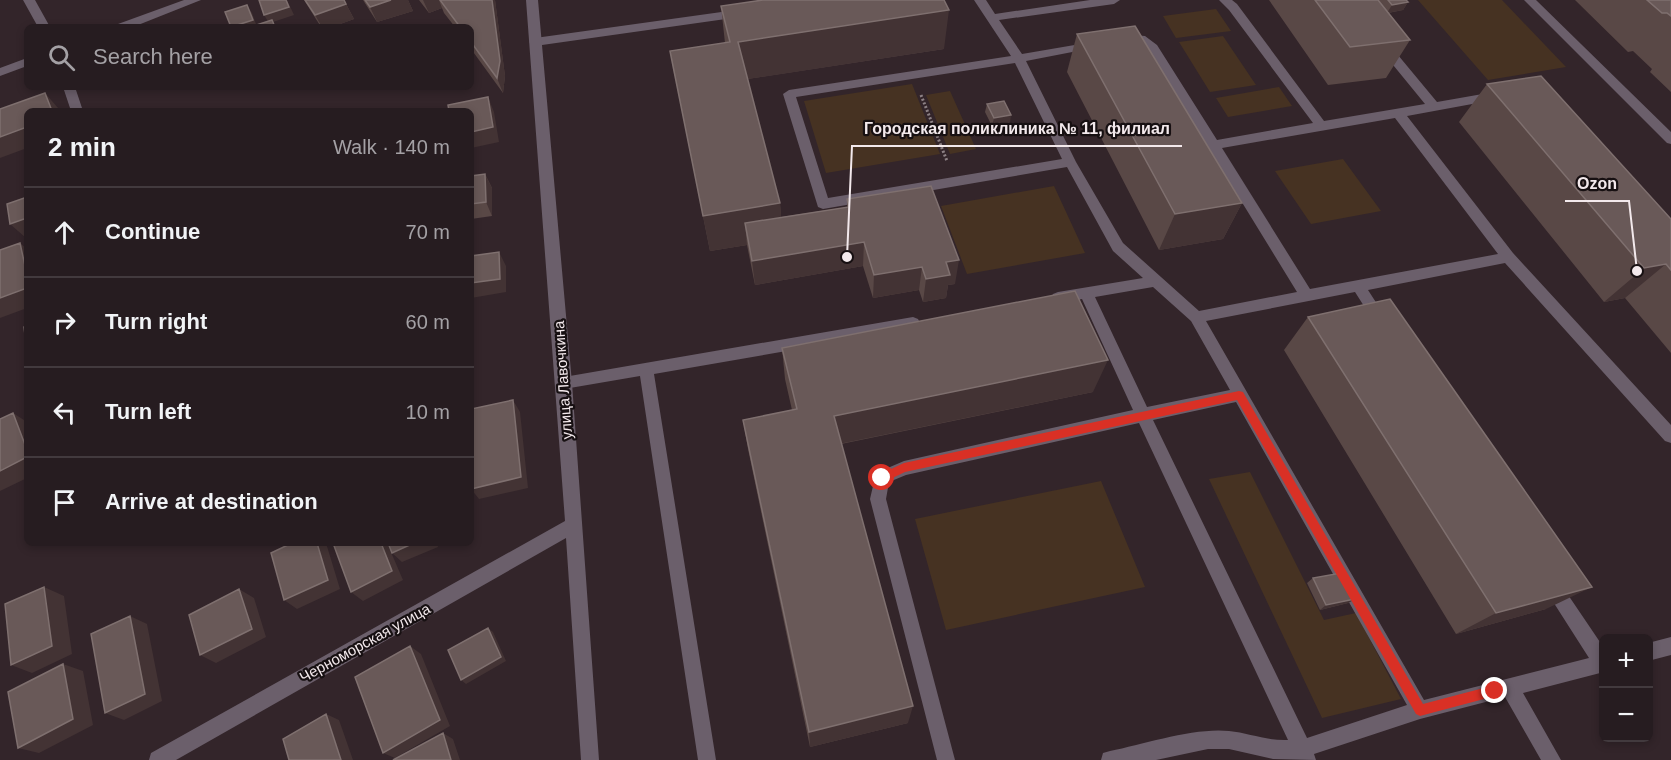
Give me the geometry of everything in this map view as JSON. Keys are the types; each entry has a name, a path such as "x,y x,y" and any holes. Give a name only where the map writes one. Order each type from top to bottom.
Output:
{"street":[{"path":"29,0 42,24"},
{"path":"130,24 195,0"},
{"name":"улица Лавочкина","path":"532,0 564,383 572,526 590,760"},
{"path":"980,0 1019,59 1070,162 1118,247 1196,317 1420,710"},
{"path":"990,18 1114,0"},
{"path":"1225,0 1233,7 1322,127"},
{"path":"1530,0 1671,140"},
{"path":"535,42 760,10"},
{"path":"1376,36 1435,108"},
{"path":"1070,162 823,204 789,94 1019,59 1126,37 1141,39 1153,48 1307,296"},
{"path":"0,72 24,63"},
{"path":"70,90 76,108"},
{"path":"1214,145 1510,93"},
{"path":"1400,114 1508,257 1671,436"},
{"path":"1196,317 1508,257"},
{"path":"1039,301 1156,281"},
{"path":"1358,286 1390,336"},
{"path":"1086,293 1305,754"},
{"path":"564,383 924,321"},
{"path":"646,368 707,760"},
{"path":"946,760 878,499 882,478 904,468 1239,395"},
{"name":"Черноморская улица","path":"158,760 572,526"},
{"path":"1545,574 1599,657"},
{"path":"1653,651 1671,646"},
{"path":"1110,760 1208,740 1229,740 1273,750 1305,754 1420,710 1599,664"},
{"path":"1509,687 1552,760"}],"path":[{"path":"912,75 956,181"}],"shaded area":[{"path":"1418,0 1502,0 1566,67 1488,80"},
{"path":"1216,9 1231,31 1176,38 1163,16"},
{"path":"1223,36 1256,85 1210,92 1179,42"},
{"path":"912,84 940,154 826,173 804,101"},
{"path":"1279,87 1292,106 1228,117 1216,98"},
{"path":"950,91 976,149 950,154 926,95"},
{"path":"1343,159 1381,211 1311,224 1275,171"},
{"path":"1054,186 1085,253 967,274 941,206"},
{"path":"1250,472 1324,620 1356,613 1401,699 1322,718 1209,479"},
{"path":"1101,481 1145,587 946,630 915,519"}],"building":[{"path":"259,0 286,0 289,7 264,15"},
{"path":"305,0 344,0 346,4 315,15"},
{"path":"365,0 391,0 370,7"},
{"path":"440,0 492,0 500,61 497,78 474,46 474,24 458,24"},
{"path":"763,0 944,0 949,10 738,42 780,203 703,216 670,51 730,42 721,6"},
{"path":"1315,0 1378,0 1410,40 1350,47"},
{"path":"1388,0 1406,0 1408,2 1392,5"},
{"path":"1647,0 1671,0 1671,16 1662,13"},
{"path":"247,5 253,20 240,24 230,24 225,12"},
{"path":"272,20 274,24 259,24"},
{"path":"1135,26 1242,203 1175,214 1077,34"},
{"path":"1541,76 1671,219 1671,270 1666,264 1644,268 1487,84"},
{"path":"45,93 51,108 24,108 24,128 0,137 0,109"},
{"path":"488,97 493,127 474,131 474,108 448,108 448,105"},
{"path":"1004,101 1011,115 994,118 987,104"},
{"path":"485,174 486,202 474,204 474,176"},
{"path":"931,186 959,260 946,262 950,275 926,279 922,267 874,275 864,242 752,261 745,223 849,207 847,199"},
{"path":"24,198 24,219 10,224 7,204"},
{"path":"20,243 24,261 24,289 0,298 0,250"},
{"path":"499,252 500,279 474,283 474,256"},
{"path":"1075,291 1108,360 834,416 913,706 809,732 743,420 797,409 782,348"},
{"path":"1390,299 1592,587 1496,613 1308,317"},
{"path":"513,400 521,477 474,488 474,408"},
{"path":"13,413 24,442 24,459 0,471 0,419"},
{"path":"286,546 318,546 328,580 284,600 271,553"},
{"path":"334,546 382,546 392,571 351,592"},
{"path":"389,546 407,546 392,553"},
{"path":"1341,573 1355,599 1326,605 1313,578"},
{"path":"44,587 52,646 11,665 5,604"},
{"path":"239,589 252,629 200,655 189,615"},
{"path":"130,616 145,694 105,713 91,634"},
{"path":"488,628 501,657 461,680 448,650"},
{"path":"410,646 440,720 383,753 355,677"},
{"path":"63,664 73,719 18,748 8,692"},
{"path":"326,714 341,760 289,760 283,739"},
{"path":"443,733 451,760 393,760"}],"place":[{"name":"Городская поликлиника № 11, филиал","path":"847,257"},
{"name":"Ozon","path":"1637,271"}],"route":[{"path":"882,478 904,468 1239,395 1420,710 1495,691"}]}
